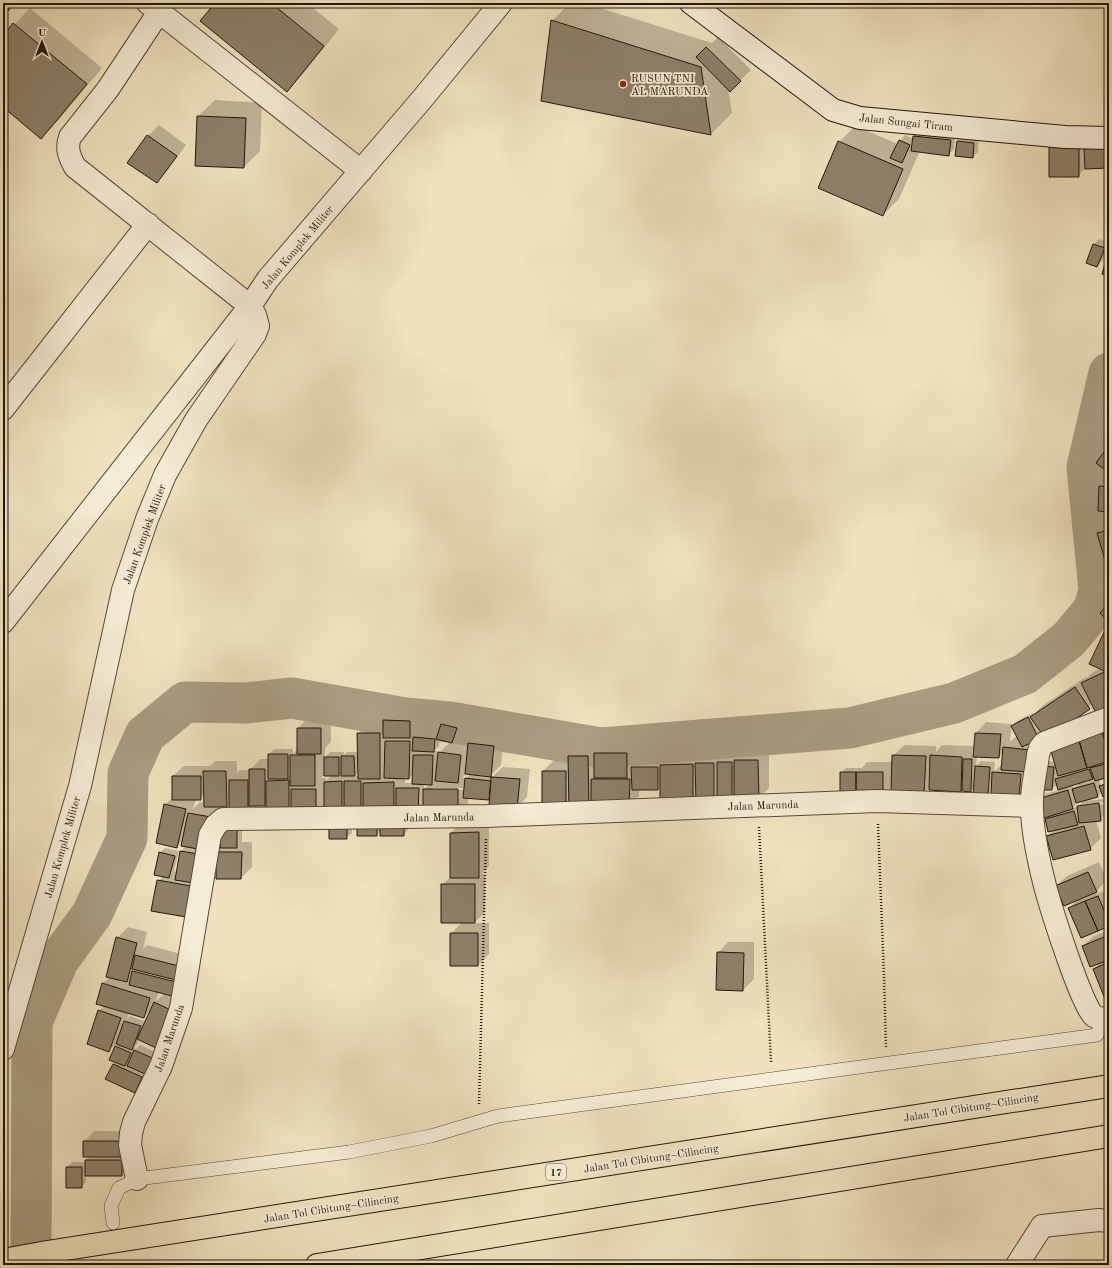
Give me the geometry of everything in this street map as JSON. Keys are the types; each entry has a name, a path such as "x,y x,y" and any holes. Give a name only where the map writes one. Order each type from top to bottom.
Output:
{"highway":[{"name":"Jalan Tol Cibitung–Cilincing","path":"3,1260 63,1249 1109,1086"},
{"path":"317,1265 1109,1136"}],"street":[{"name":"Jalan Komplek Militer","path":"3,1049 80,786 123,590 147,519 166,475 196,420 255,334 258,326 255,315 250,306 268,279 361,171 501,3"},
{"name":"Jalan Sungai Tiram","path":"691,3 833,110 860,118 1065,137 1109,138"},
{"path":"5,615 250,306 75,167 70,158 67,145 70,137 108,89 154,8 361,171"},
{"path":"3,409 148,224"},
{"path":"1104,1027 1089,1010 1076,980 1055,920 1044,883 1034,837 1031,806 1038,756 1040,748 1044,743 1109,718"},
{"name":"Jalan Marunda","path":"137,1179 130,1145 131,1133 134,1122 161,1066 182,1008 210,835 216,825 223,819 487,816 877,801 1031,806"},
{"path":"1017,1265 1042,1226 1099,1220 1109,1221"}],"lane":[{"path":"113,1223 111,1206 119,1188 137,1179 349,1152 431,1136 498,1116 886,1063 1104,1027"}],"path":[{"path":"877,801 886,1063"},
{"path":"758,805 772,1079"},
{"path":"479,1122 487,816"}],"building":[{"path":"3,3 14,3 8,11 3,7"},
{"path":"215,3 271,3 324,46 287,92 200,21"},
{"name":"RUSUN TNI AL MARUNDA","path":"551,20 701,67 711,135 541,101"},
{"path":"13,23 87,84 41,139 3,107 3,36"},
{"path":"706,47 741,81 730,92 696,57"},
{"path":"197,116 246,118 244,168 195,166"},
{"path":"147,135 177,156 157,183 127,163"},
{"path":"913,136 951,140 949,156 911,151"},
{"path":"899,140 910,145 902,163 890,158"},
{"path":"838,141 903,169 883,216 818,188"},
{"path":"957,141 974,143 973,158 955,156"},
{"path":"1049,146 1079,146 1079,177 1049,177"},
{"path":"1109,146 1109,168 1085,169 1084,147"},
{"path":"1093,244 1105,248 1097,267 1086,263"},
{"path":"1109,250 1109,276 1102,274"},
{"path":"1107,448 1109,450 1109,473 1096,463"},
{"path":"1099,486 1109,487 1109,512 1098,511"},
{"path":"1109,530 1109,574 1097,533"},
{"path":"1109,603 1109,622 1100,613"},
{"path":"1106,628 1109,629 1109,673 1089,664"},
{"path":"1104,672 1109,682 1109,713 1099,719 1081,683"},
{"path":"1075,687 1090,709 1046,739 1030,717"},
{"path":"1028,717 1039,739 1022,747 1011,726"},
{"path":"383,720 410,721 410,738 383,738"},
{"path":"441,724 457,728 452,743 436,739"},
{"path":"1100,726 1109,754 1109,761 1087,768 1077,733"},
{"path":"297,728 321,728 321,754 297,754"},
{"path":"1109,728 1109,749 1102,730"},
{"path":"357,733 380,733 380,779 358,779"},
{"path":"975,733 1001,734 999,758 973,757"},
{"path":"413,737 435,739 434,752 412,751"},
{"path":"1078,738 1087,768 1058,776 1050,747"},
{"path":"385,741 410,741 409,779 384,778"},
{"path":"468,743 494,746 491,777 465,774"},
{"path":"1003,747 1030,750 1028,772 1001,770"},
{"path":"438,752 461,755 458,783 435,781"},
{"path":"594,753 627,753 627,778 594,778"},
{"path":"268,754 288,754 288,779 268,779"},
{"path":"290,755 315,755 315,786 290,786"},
{"path":"413,755 433,755 432,785 412,784"},
{"path":"892,755 926,756 924,794 891,793"},
{"path":"930,755 962,757 961,792 929,790"},
{"path":"341,756 354,756 355,776 341,776"},
{"path":"568,756 588,756 589,808 569,808"},
{"path":"324,757 339,757 339,776 324,776"},
{"path":"963,759 972,759 971,792 962,791"},
{"path":"734,760 758,760 759,800 734,800"},
{"path":"717,762 732,762 732,800 717,800"},
{"path":"695,763 714,763 714,803 696,803"},
{"path":"1109,763 1109,777 1095,781 1090,768"},
{"path":"693,764 693,805 660,805 660,765"},
{"path":"975,766 990,767 988,795 973,795"},
{"path":"1039,766 1054,767 1052,790 1038,790"},
{"path":"631,767 658,767 658,790 632,790"},
{"path":"249,769 265,769 265,806 249,806"},
{"path":"1089,769 1093,779 1058,790 1055,779"},
{"path":"203,771 226,771 227,807 204,807"},
{"path":"542,771 566,771 566,807 542,807"},
{"path":"840,772 856,772 856,799 840,799"},
{"path":"856,772 883,772 883,799 856,799"},
{"path":"992,772 1021,774 1019,798 991,796"},
{"path":"172,776 201,776 201,800 172,800"},
{"path":"491,777 520,779 517,809 489,806"},
{"path":"465,778 491,781 489,800 463,798"},
{"path":"591,779 630,779 629,807 591,807"},
{"path":"229,780 248,780 248,817 229,817"},
{"path":"289,780 289,816 266,816 266,781"},
{"path":"342,781 342,815 324,815 324,782"},
{"path":"344,781 361,781 361,814 344,814"},
{"path":"394,782 394,814 363,814 363,783"},
{"path":"1094,783 1098,797 1076,803 1072,789"},
{"path":"1109,783 1109,795 1103,797 1099,786"},
{"path":"396,788 419,788 418,814 396,813"},
{"path":"291,789 316,789 316,816 291,816"},
{"path":"423,789 458,789 458,814 423,814"},
{"path":"1068,790 1073,809 1044,818 1038,799"},
{"path":"1105,797 1109,797 1109,822 1107,822"},
{"path":"1099,803 1101,821 1079,823 1077,806"},
{"path":"164,804 186,809 177,848 156,843"},
{"path":"1074,811 1078,825 1048,832 1045,819"},
{"path":"188,813 211,817 204,850 181,846"},
{"path":"329,819 347,819 347,839 329,839"},
{"path":"357,820 377,820 377,836 357,836"},
{"path":"380,820 404,820 404,836 380,836"},
{"path":"1109,823 1109,841 1106,841 1105,824"},
{"path":"221,824 237,824 237,848 220,848"},
{"path":"1084,826 1091,850 1053,860 1046,836"},
{"path":"479,832 479,878 450,878 450,833"},
{"path":"180,851 199,854 194,883 175,880"},
{"path":"159,852 175,856 169,878 154,875"},
{"path":"216,852 242,852 241,879 216,879"},
{"path":"1088,872 1097,892 1064,906 1055,886"},
{"path":"157,880 191,886 186,917 151,911"},
{"path":"441,884 475,884 475,923 441,923"},
{"path":"1106,892 1109,892 1109,913 1106,913"},
{"path":"1098,896 1109,922 1109,926 1098,931 1085,901"},
{"path":"1085,901 1098,931 1081,938 1068,908"},
{"path":"450,933 478,933 478,966 450,966"},
{"path":"1109,935 1109,960 1090,967 1082,946"},
{"path":"116,937 137,943 127,982 106,977"},
{"path":"717,952 744,953 743,991 716,990"},
{"path":"135,955 183,967 180,981 132,969"},
{"path":"1109,962 1109,998 1105,999 1093,969"},
{"path":"132,971 180,983 176,997 129,985"},
{"path":"102,983 150,998 144,1018 96,1004"},
{"path":"154,1002 177,1013 160,1050 137,1039"},
{"path":"98,1010 121,1018 109,1052 87,1044"},
{"path":"124,1021 141,1026 132,1050 116,1044"},
{"path":"115,1046 131,1053 125,1066 109,1060"},
{"path":"134,1050 159,1061 152,1077 127,1066"},
{"path":"113,1064 142,1077 135,1093 105,1079"},
{"path":"83,1141 122,1141 122,1157 83,1157"},
{"path":"85,1160 122,1160 122,1176 85,1176"},
{"path":"66,1167 82,1167 82,1188 66,1188"}],"waterway":[{"path":"31,1265 32,1022 58,961 92,914 127,838 128,773 145,735 185,702 246,703 292,698 405,718 450,722 601,748 850,728 954,703 1025,674 1069,639 1094,609 1099,590 1087,467 1109,373"}],"place":[{"name":"RUSUN TNI AL MARUNDA","path":"623,84"}]}
